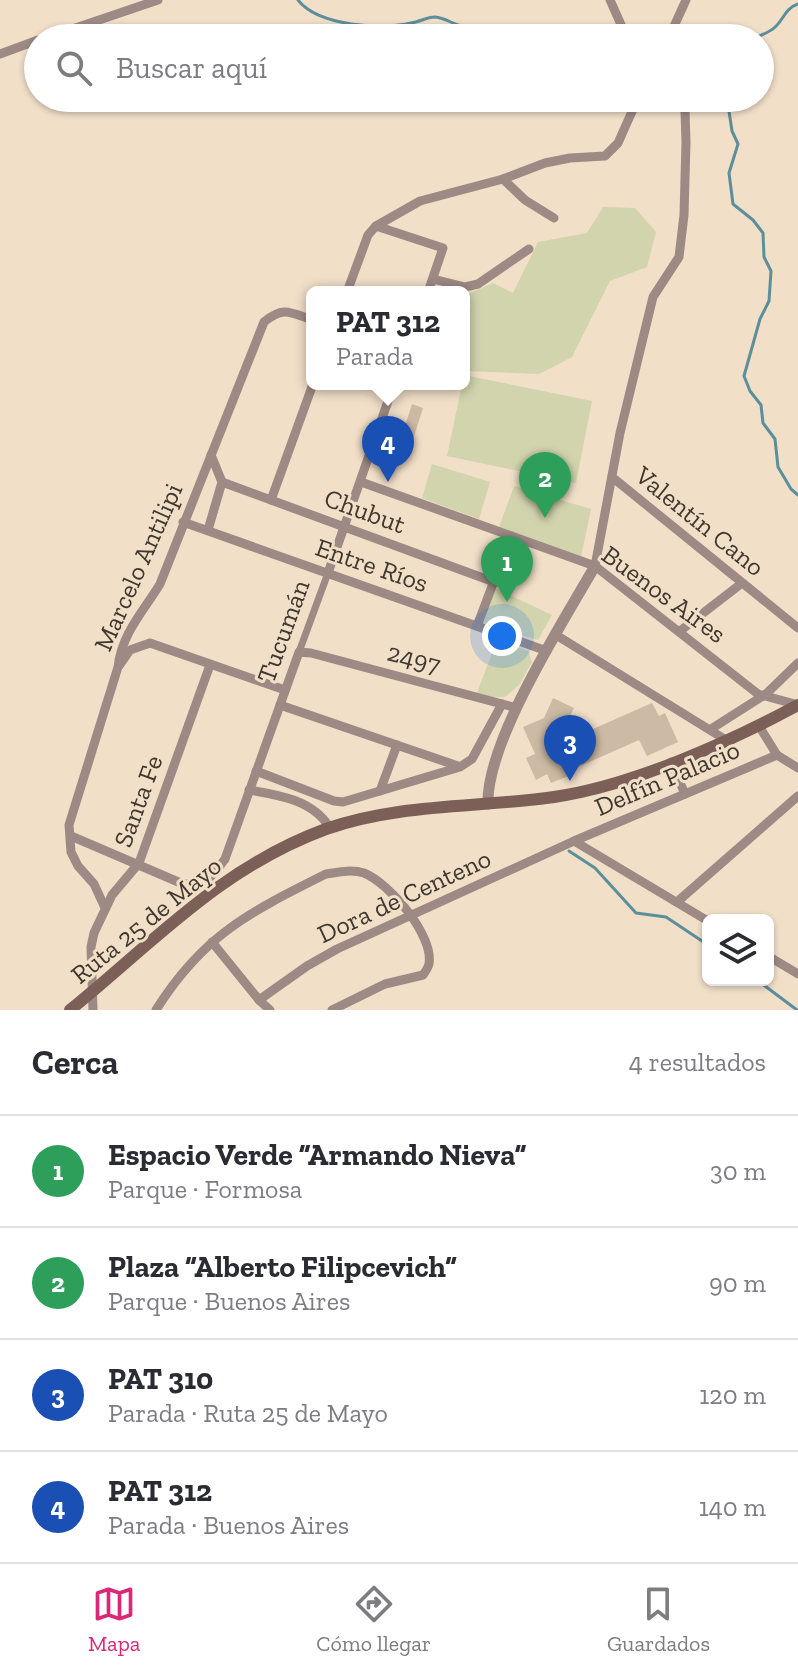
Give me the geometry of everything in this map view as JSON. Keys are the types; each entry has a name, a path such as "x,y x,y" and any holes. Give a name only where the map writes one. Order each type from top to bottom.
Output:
{"main road":[{"name":"Ruta 25 de Mayo","path":"70,1010 226,879 282,847 330,828 418,809 557,797 596,788 726,740 798,705"}],"street":[{"path":"87,24 158,0"},
{"path":"610,0 621,24"},
{"path":"675,24 686,0"},
{"path":"0,54 24,45"},
{"path":"349,286 368,235 376,226 420,201 503,179 545,163 605,156 618,143 632,112"},
{"path":"488,804 490,775 517,708 595,566 620,433 653,297 679,257 684,215 685,112"},
{"path":"503,179 525,200 554,218"},
{"path":"376,226 443,248 430,286"},
{"path":"469,286 478,284 529,249"},
{"path":"433,279 461,286"},
{"name":"Marcelo Antilipi","path":"71,836 69,825 125,638 160,584 264,322 276,312 288,311 306,318"},
{"path":"271,500 311,390"},
{"name":"Tucumán","path":"139,863 161,877 199,885 214,874 225,859 392,390"},
{"name":"Marcelo Antilipi","path":"208,530 222,482 211,455"},
{"name":"Valentín Cano","path":"612,477 798,628"},
{"name":"Chubut","path":"222,482 494,582"},
{"name":"Buenos Aires","path":"361,482 595,566 758,694 798,705"},
{"name":"Entre Ríos","path":"183,522 547,651"},
{"path":"477,626 511,536"},
{"path":"680,631 742,583"},
{"path":"556,635 726,740"},
{"path":"118,667 130,650 150,643 285,690"},
{"name":"2497","path":"299,652 517,708"},
{"path":"711,729 766,694 798,663"},
{"name":"Santa Fe","path":"93,1010 91,947 94,933 112,895 139,863 210,665"},
{"path":"256,771 343,802 460,767 472,759 502,704"},
{"path":"280,705 460,767"},
{"path":"759,726 777,755 798,768"},
{"path":"380,791 397,745"},
{"name":"Delfín Palacio","path":"574,841 777,755"},
{"path":"671,762 685,794"},
{"path":"249,790 278,795 307,806 318,812 330,828"},
{"path":"677,902 798,796"},
{"path":"105,908 94,884 78,866 71,852 71,836 139,863"},
{"path":"574,841 702,917"},
{"name":"Dora de Centeno","path":"259,1000 337,949 574,841"},
{"path":"156,1010 192,960 233,924 326,874 363,872 389,889 412,916 427,948 429,963 423,975 385,984 332,1010"},
{"path":"212,942 270,1010"},
{"path":"774,960 798,974"}],"green space":[{"path":"603,207 635,208 656,232 647,267 610,281 572,357 539,374 470,371 470,293 493,283 513,293 538,242 587,233"},
{"path":"470,376 592,401 576,483 447,456 461,390 470,390"},
{"path":"432,464 490,482 479,519 422,498"},
{"path":"514,486 591,509 581,557 499,527"},
{"path":"495,588 552,615 538,640 481,623"},
{"path":"497,640 528,651 532,662 519,685 505,697 487,697 477,693"}],"building":[{"path":"412,404 423,408 407,458 396,454"},
{"path":"553,698 574,708 568,720 561,716 554,729 561,743 652,703 659,716 665,713 678,742 647,756 639,740 569,771 571,775 551,783 547,774 536,780 526,758 535,754 523,727 544,718"}],"waterway":[{"path":"298,0 320,16 351,24"},
{"path":"774,27 798,4"},
{"path":"404,24 435,17 458,24"},
{"path":"729,112 738,144 729,173 733,204 763,233 764,257 771,271 769,301 760,319 744,376 750,391 761,405 763,423 775,439 778,467 798,495"},
{"path":"569,851 595,868 636,913 666,917 702,941"},
{"path":"765,986 797,1010"}],"place":[{"name":"PAT 312","path":"388,482"},
{"name":"Plaza “Alberto Filipcevich”","path":"545,518"},
{"name":"Espacio Verde “Armando Nieva”","path":"507,602"},
{"name":"PAT 310","path":"570,781"}]}
